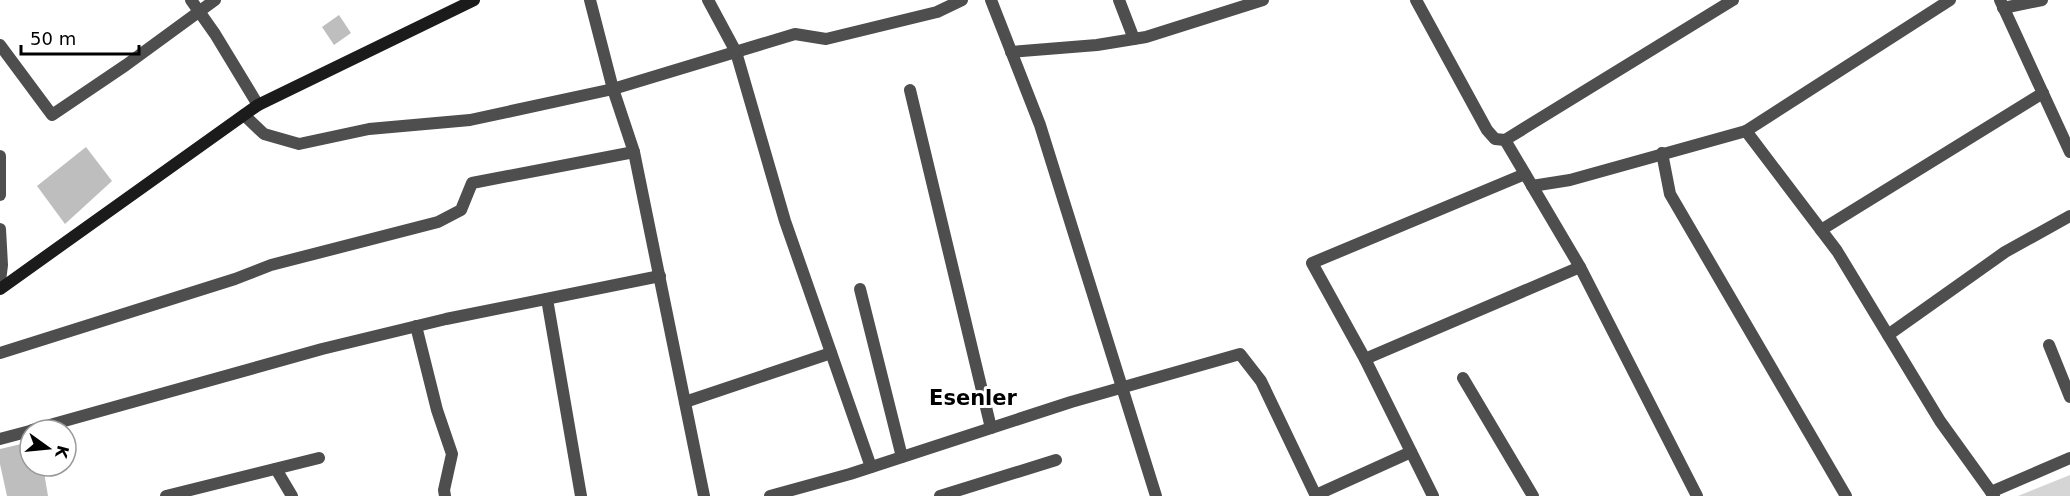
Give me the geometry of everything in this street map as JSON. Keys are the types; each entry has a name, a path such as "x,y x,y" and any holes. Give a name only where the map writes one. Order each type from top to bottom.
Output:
{"street":[{"path":"191,0 258,105"},
{"path":"0,45 52,115 126,65 215,0"},
{"path":"0,289 258,105 474,0"},
{"path":"590,0 613,89 634,152 704,496"},
{"path":"708,0 736,52 786,221 871,467"},
{"path":"244,115 264,134 299,144 369,129 470,120 613,89 795,34 826,39 937,12 962,0"},
{"path":"991,0 1040,125 1156,496"},
{"path":"1119,0 1134,39"},
{"path":"1011,52 1097,45 1146,37 1241,3 1263,0"},
{"path":"1416,0 1487,130 1495,139 1505,140 1733,0"},
{"path":"1532,186 1570,180 1746,131 1950,0"},
{"path":"2042,0 2001,4 2070,152"},
{"path":"910,90 991,428"},
{"path":"1821,230 2043,93"},
{"path":"2057,124 2070,119"},
{"path":"1746,131 1837,251 1940,421 1992,494 2070,458"},
{"path":"1505,140 1580,267 1697,496"},
{"path":"0,352 235,279 271,265 438,222 461,210 472,183 634,152"},
{"path":"1662,153 1670,194 1846,496"},
{"path":"0,156 0,195"},
{"path":"1433,496 1365,360 1312,263 1525,174"},
{"path":"1888,335 2005,252 2070,216"},
{"path":"0,229 2,265 0,281"},
{"path":"1365,360 1580,267"},
{"path":"74,418 322,349 416,326 660,276"},
{"path":"860,289 902,457"},
{"path":"547,298 581,496"},
{"path":"416,326 437,410 452,454 444,490 445,496"},
{"path":"2049,345 2070,397"},
{"path":"685,402 831,353"},
{"path":"770,496 871,467 1123,387 1240,354 1261,381 1316,496 1411,452"},
{"path":"1463,378 1533,496"},
{"path":"0,439 18,434"},
{"path":"166,496 319,458"},
{"path":"940,496 1056,460"},
{"path":"276,469 292,496"}],"shaded area":[{"path":"2070,475 2070,496 2018,496"}],"building":[{"path":"339,15 351,33 334,45 322,27"},
{"path":"86,147 112,181 65,224 37,186"},
{"path":"18,445 18,478 45,478 48,496 7,496 0,464 0,449"}],"district":[{"name":"Esenler","path":"973,398"}]}
